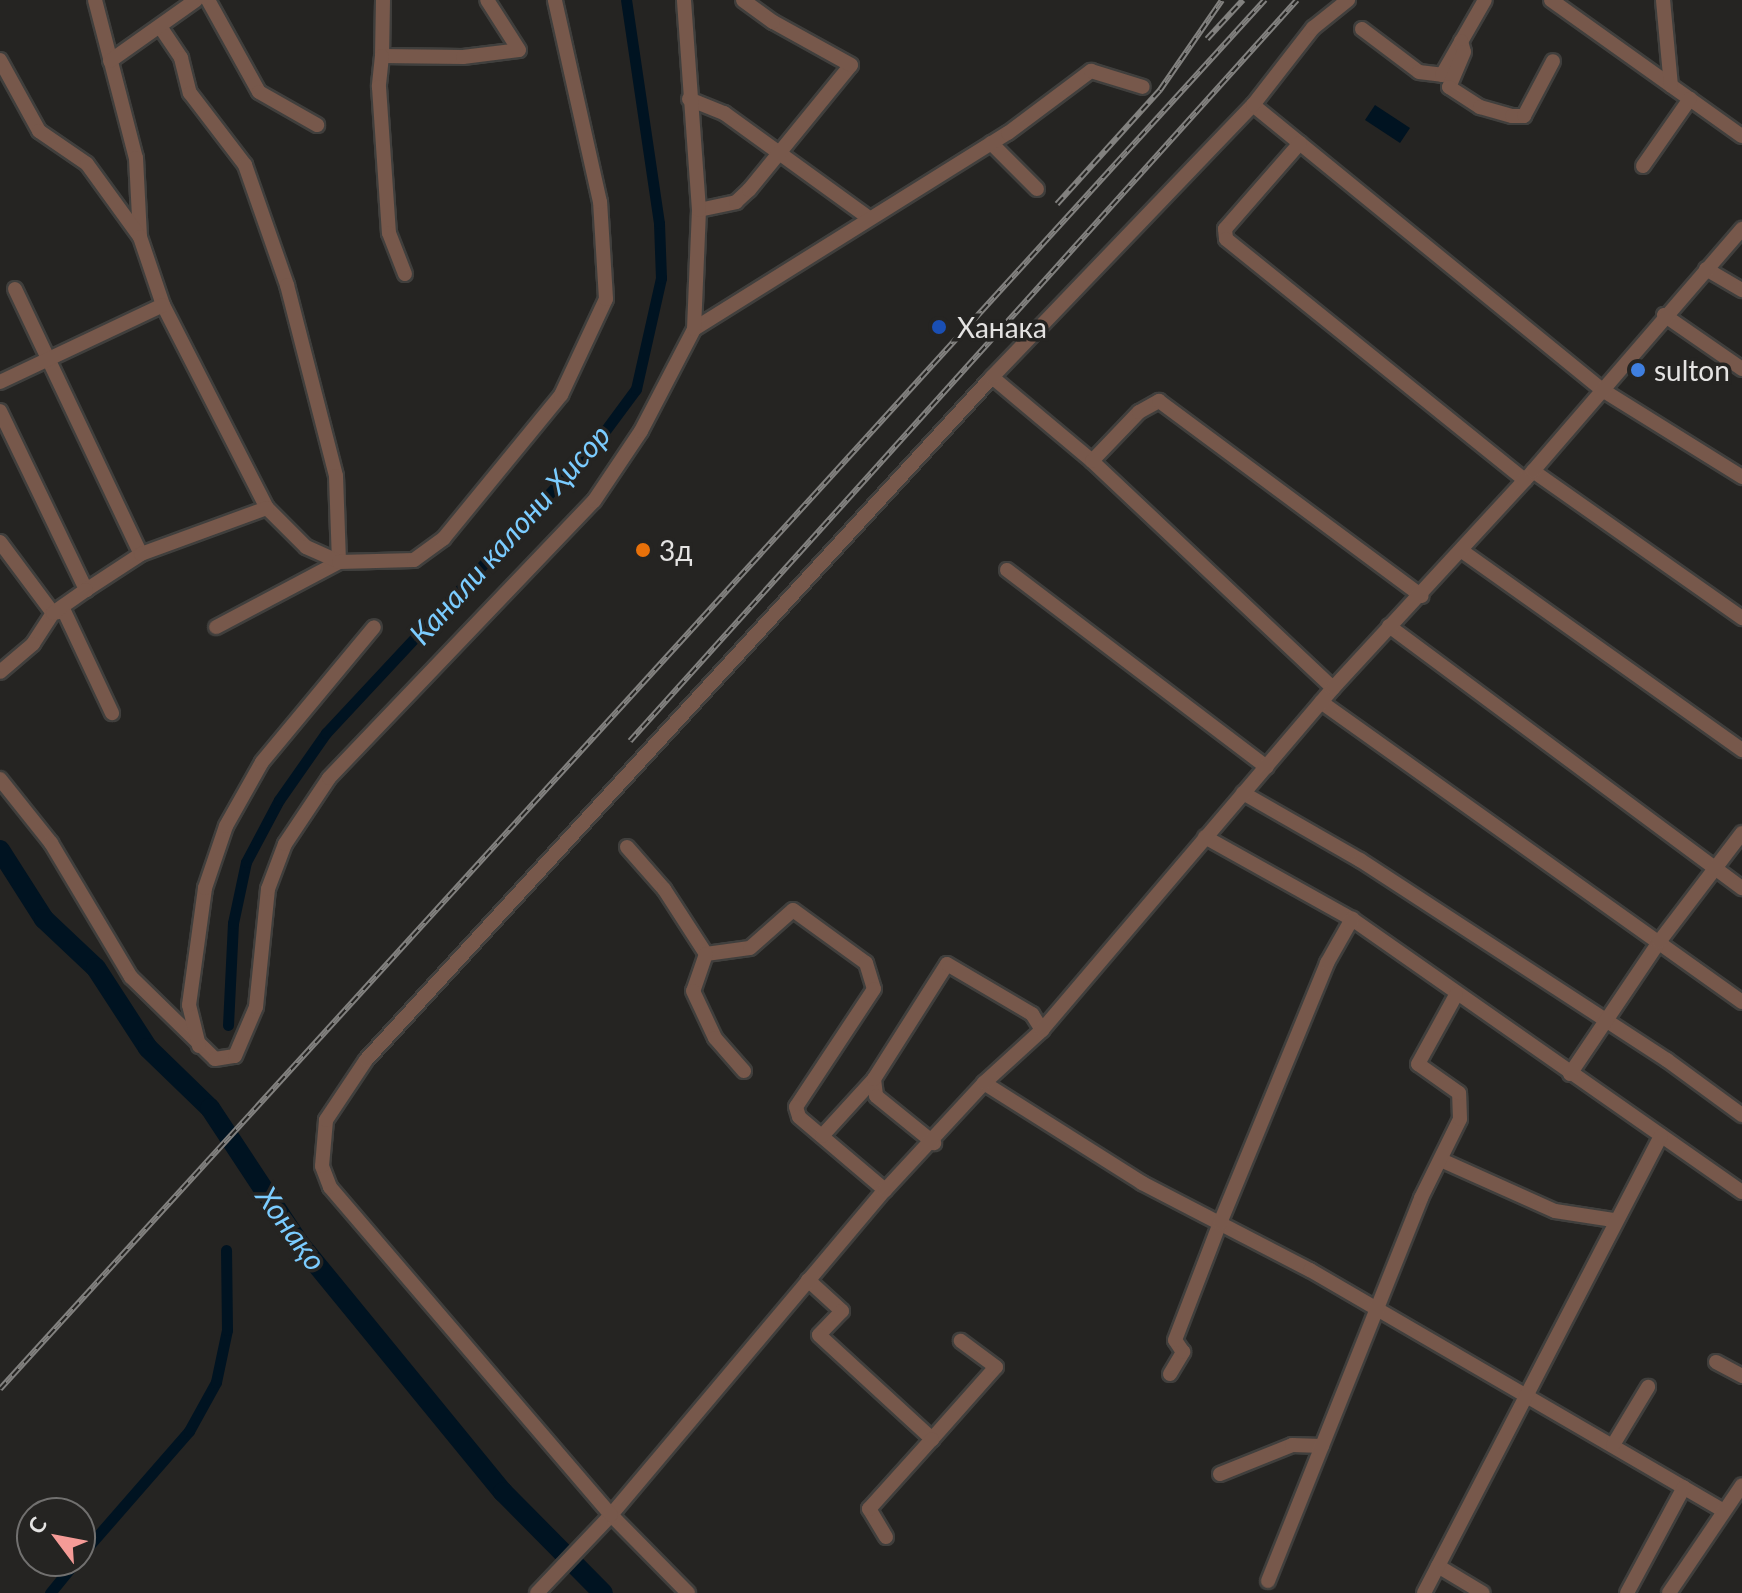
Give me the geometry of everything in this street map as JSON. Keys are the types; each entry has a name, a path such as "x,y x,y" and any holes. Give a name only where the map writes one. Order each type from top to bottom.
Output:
{"street":[{"path":"95,0 136,158 140,237 163,305 267,508 306,547 339,562 414,560 444,538 561,395 606,299 600,202 555,0"},
{"path":"110,61 161,28 196,0"},
{"path":"208,0 259,92 317,125"},
{"path":"383,0 379,87 389,233 405,274"},
{"path":"382,56 463,57 519,50 487,0"},
{"path":"0,779 51,843 131,977 215,1059 235,1056 256,1007 268,889 285,844 329,778 594,501 641,431 694,329 699,210 684,0"},
{"path":"699,210 736,202 851,65 773,22 743,0"},
{"path":"688,1593 611,1515 330,1187 322,1166 326,1120 366,1060 992,377 1253,105 1313,28 1348,0"},
{"path":"1362,29 1419,72 1442,75 1485,0"},
{"path":"1551,0 1742,136"},
{"path":"1663,0 1671,86"},
{"path":"161,28 181,58 190,93 245,165 287,285 336,476 339,562"},
{"path":"1461,41 1464,52 1449,87 1480,107 1512,116 1524,116 1553,61"},
{"path":"0,60 39,131 87,164 140,237"},
{"path":"694,329 991,143 1091,71 1143,87"},
{"path":"689,99 724,113 776,154 869,218"},
{"path":"1643,166 1690,99"},
{"path":"1253,105 1604,391 1742,477"},
{"path":"991,143 1037,189"},
{"path":"1300,143 1225,229 1226,239 1529,476 1742,618"},
{"path":"537,1592 611,1515 885,1190 934,1143 984,1083 1042,1030 1333,688 1389,626 1422,596 1529,476 1604,391 1664,315 1742,229"},
{"path":"1706,269 1742,290"},
{"path":"15,289 141,554"},
{"path":"0,382 163,305"},
{"path":"1664,315 1742,369"},
{"path":"992,377 1092,461 1333,688"},
{"path":"1092,461 1139,412 1159,401 1422,596"},
{"path":"0,411 86,590"},
{"path":"0,672 33,644 53,613 141,554 267,508"},
{"path":"0,542 53,613"},
{"path":"1462,551 1742,750"},
{"path":"216,627 339,562"},
{"path":"1007,570 1267,767"},
{"path":"53,613 64,611 112,713"},
{"path":"1389,626 1742,888"},
{"path":"200,1046 189,1005 205,888 226,826 262,762 374,627"},
{"path":"1321,702 1742,1002"},
{"path":"1243,793 1360,860 1607,1021 1742,1115"},
{"path":"1570,1074 1659,942 1742,833"},
{"path":"1205,837 1352,919 1456,995 1742,1192"},
{"path":"627,847 664,889 706,954"},
{"path":"706,954 750,948 793,910 866,963 874,989 796,1107 799,1117 885,1190"},
{"path":"1170,1374 1183,1352 1175,1340 1220,1223 1327,963 1352,919"},
{"path":"706,954 693,991 715,1038 744,1071"},
{"path":"822,1136 874,1079 947,964 1032,1014 1042,1030"},
{"path":"1268,1581 1460,1119 1461,1099 1418,1064 1456,995"},
{"path":"874,1079 876,1096 934,1143"},
{"path":"984,1083 1142,1183 1220,1223 1530,1396 1724,1511"},
{"path":"1424,1593 1530,1396 1613,1220 1661,1136"},
{"path":"1441,1160 1555,1211 1613,1220"},
{"path":"808,1280 842,1311 819,1335 932,1439"},
{"path":"886,1537 869,1509 996,1367 961,1341"},
{"path":"1716,1362 1742,1376"},
{"path":"1613,1445 1648,1387"},
{"path":"1220,1474 1292,1445 1322,1446"},
{"path":"1675,1591 1742,1485"},
{"path":"1627,1593 1684,1487"},
{"path":"1438,1566 1483,1593"}],"water":[{"path":"1375,105 1410,128 1400,143 1365,120"}],"waterway":[{"name":"Канали калони Ҳисор","path":"228,1025 233,923 246,862 279,800 326,733 596,443 636,389 661,278 659,223 626,0"},
{"name":"Хонақо","path":"0,850 44,919 96,968 148,1048 210,1108 299,1243 503,1492 603,1593"},
{"name":"Канали калони Ҳисор","path":"96,1538 189,1431 216,1382 227,1330 226,1250"},
{"name":"Канали калони Ҳисор","path":"50,1593 63,1577"}],"railway":[{"path":"1057,204 1160,90 1222,0"},
{"path":"1207,39 1243,0"},
{"path":"0,1389 1265,0"},
{"path":"630,741 1297,0"}],"place":[{"name":"Ханака","path":"939,327"},
{"name":"sulton","path":"1638,370"},
{"name":"3д","path":"643,550"}]}
